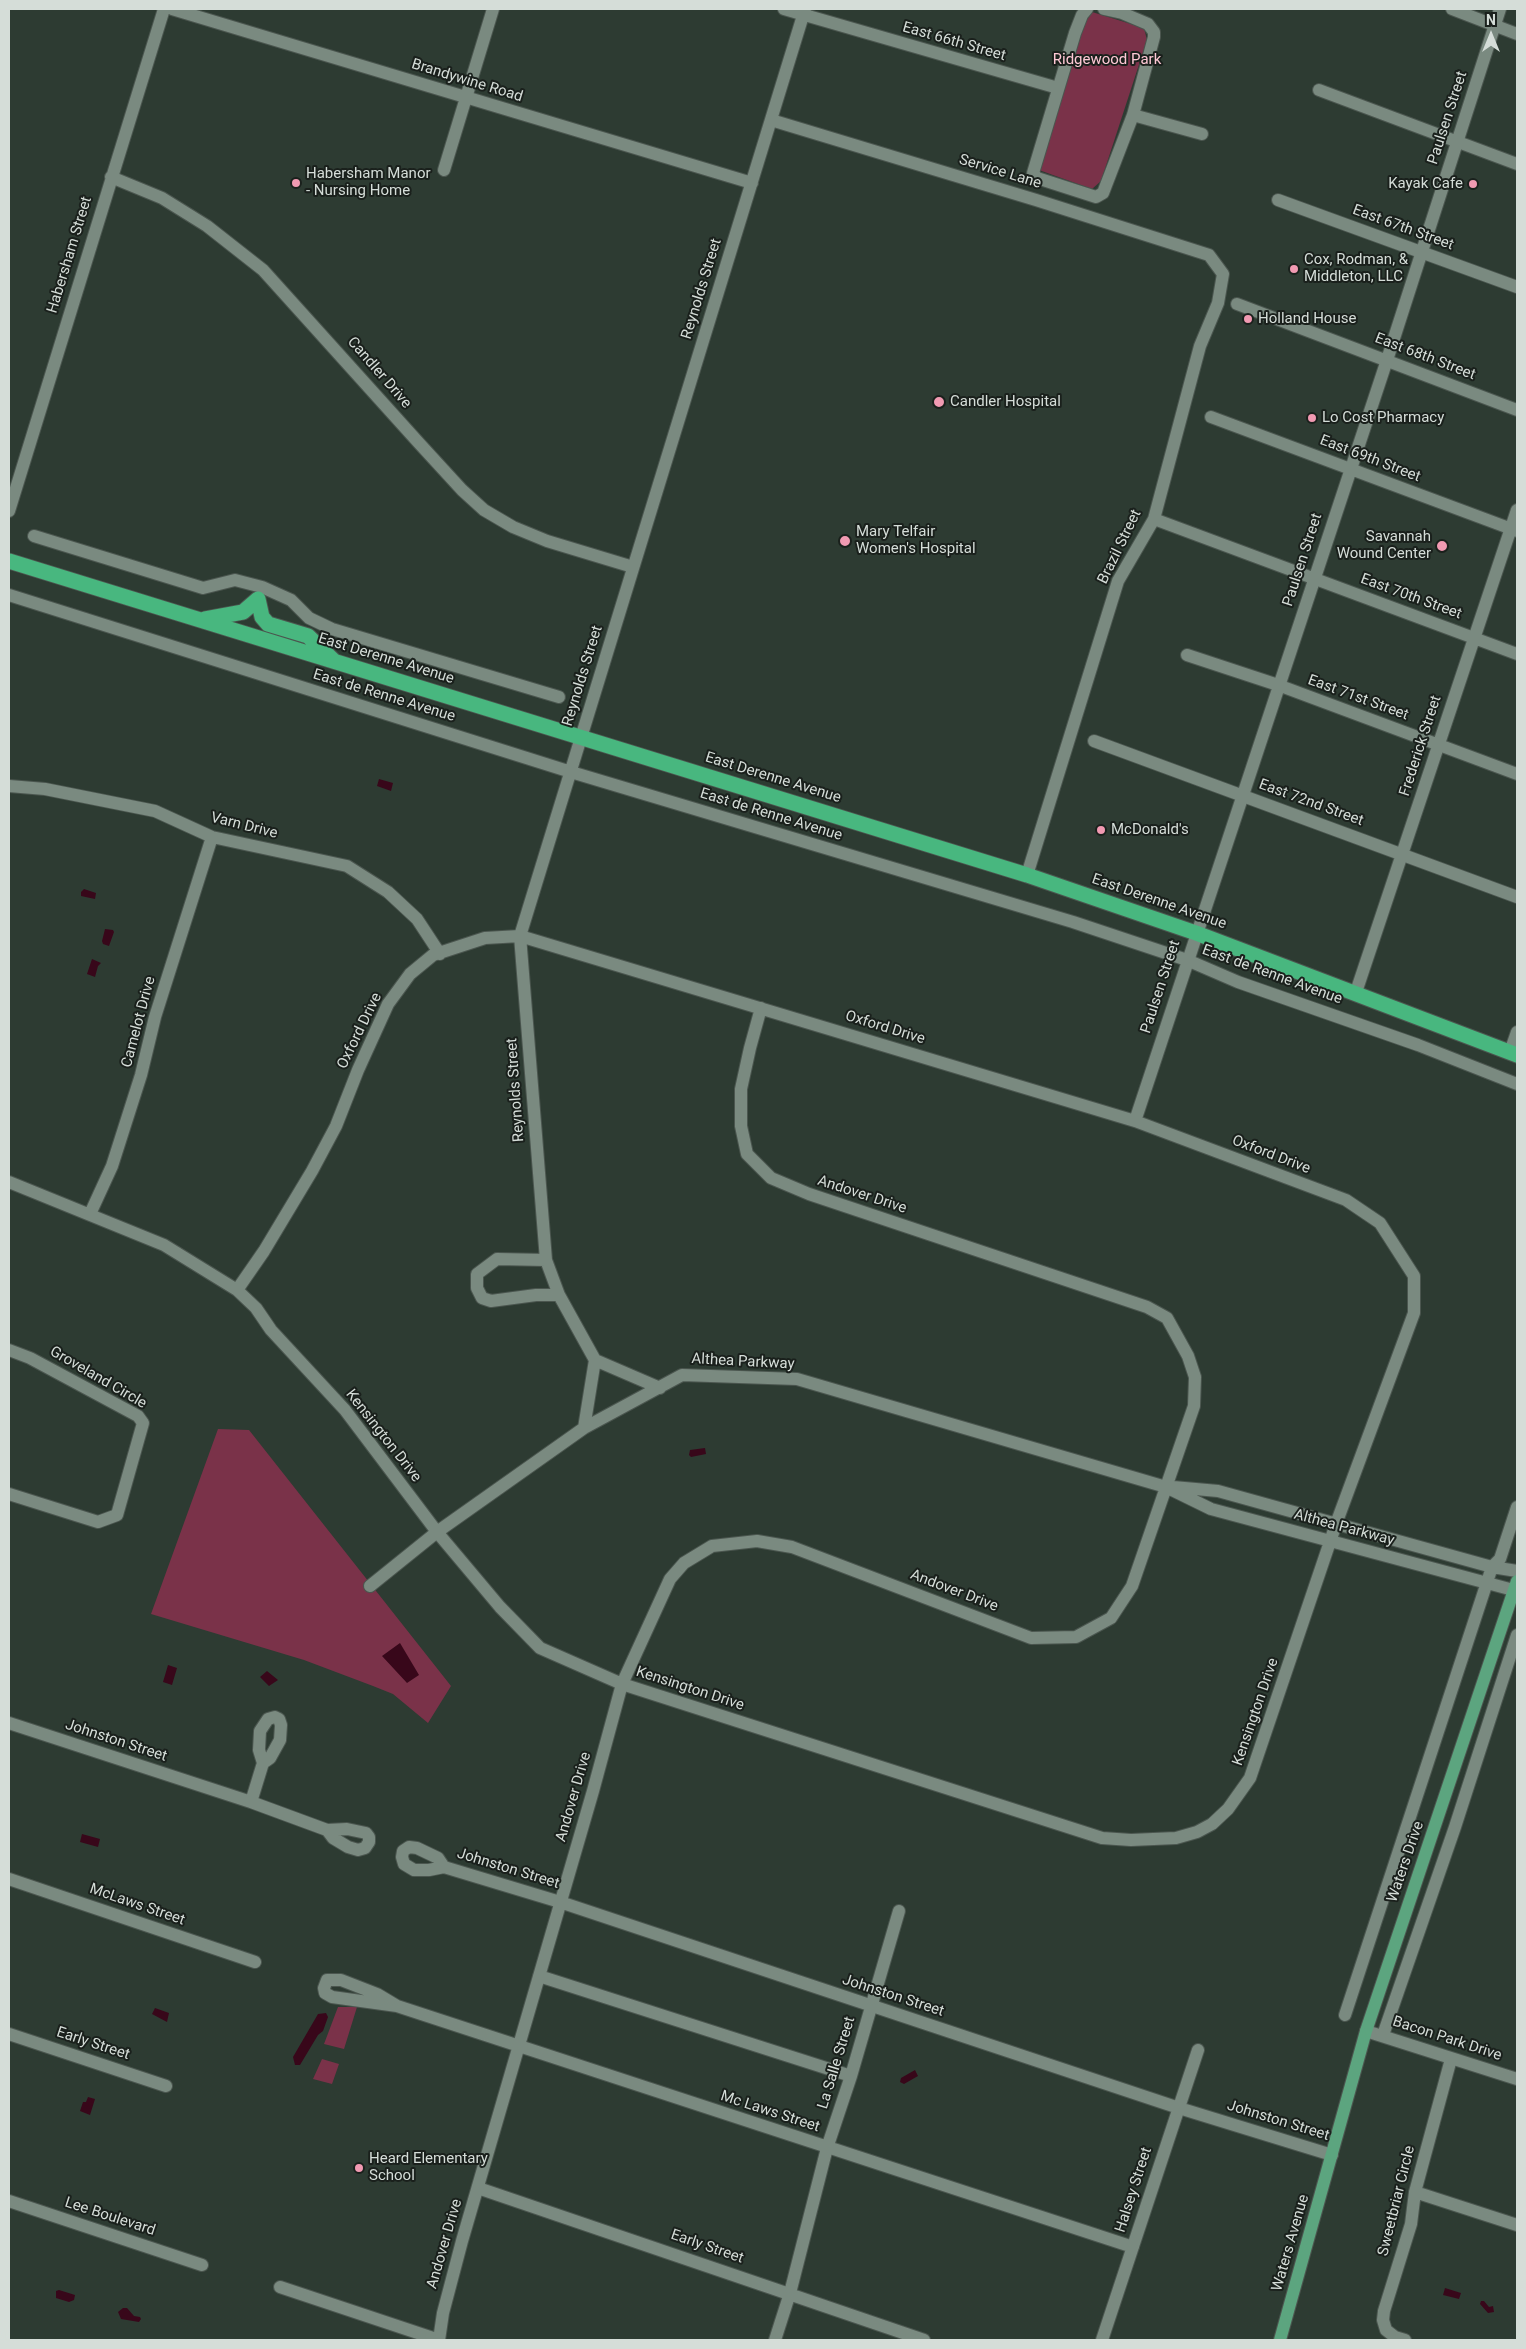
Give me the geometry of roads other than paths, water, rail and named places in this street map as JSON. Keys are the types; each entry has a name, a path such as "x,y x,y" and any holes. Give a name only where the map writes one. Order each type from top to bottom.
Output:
{"highway":[{"name":"East Derenne Avenue","path":"9,561 1027,875 1196,933 1356,992 1514,1054"},
{"path":"200,620 234,615 248,608 258,599 262,618 268,624 308,636 323,648 335,662"}],"main road":[{"name":"Waters Drive","path":"1332,2155 1366,2031 1516,1588"},
{"name":"Waters Avenue","path":"1280,2340 1332,2155"}],"street":[{"name":"Habersham Street","path":"9,510 164,9"},
{"name":"Brandywine Road","path":"172,9 752,183"},
{"path":"444,170 493,9"},
{"name":"East 66th Street","path":"784,9 805,12 1058,88"},
{"path":"1087,9 1082,15 1033,173 1037,178 1096,197 1103,193 1133,115 1154,37 1154,32 1148,24 1123,11 1104,9"},
{"path":"1452,9 1517,34"},
{"name":"Paulsen Street","path":"1135,1120 1387,360 1500,9"},
{"name":"Reynolds Street","path":"595,1360 559,1295 546,1260 520,936 805,12"},
{"path":"1319,90 1517,164"},
{"path":"1133,115 1202,134"},
{"name":"Service Lane","path":"771,120 1036,200 1209,255 1215,263"},
{"name":"Candler Drive","path":"111,178 169,203 207,226 263,270 462,490 484,510 513,527 547,541 633,567"},
{"name":"East 67th Street","path":"1278,200 1517,287"},
{"name":"Brazil Street","path":"1027,875 1118,581 1154,519 1200,346 1218,303 1223,274 1215,263"},
{"name":"East 68th Street","path":"1237,304 1517,410"},
{"name":"East 69th Street","path":"1211,417 1514,530"},
{"name":"Frederick Street","path":"1356,992 1475,638 1514,530 1517,510"},
{"name":"East 70th Street","path":"1154,519 1517,654"},
{"path":"34,536 203,588 235,580 262,587 291,600 309,618 332,629 559,697"},
{"name":"East de Renne Avenue","path":"9,595 570,772 1073,922 1187,960 1238,982 1420,1046 1517,1084"},
{"name":"East 71st Street","path":"1187,655 1278,685 1517,774"},
{"name":"East 72nd Street","path":"1094,741 1517,897"},
{"name":"Varn Drive","path":"9,786 45,789 154,811 212,837 347,866 388,892 416,919 440,954"},
{"name":"Camelot Drive","path":"90,1214 115,1157 142,1075 155,1017 212,837"},
{"name":"Oxford Drive","path":"237,1290 264,1251 312,1172 336,1126 358,1070 388,1004 410,974 432,955 485,938 520,936 1135,1120 1346,1200 1380,1222 1414,1276 1414,1313 1336,1524"},
{"name":"Andover Drive","path":"439,2340 448,2296 478,2188 622,1684 670,1579 684,1564 712,1546 731,1542 757,1541 792,1547 1031,1638 1076,1637 1111,1618 1132,1586 1194,1406 1195,1377 1188,1356 1167,1318 1148,1307 809,1194 771,1178 747,1154 741,1126 741,1089 761,1008"},
{"path":"1514,1054 1517,1032"},
{"name":"Kensington Drive","path":"9,1182 164,1245 237,1290 256,1308 271,1330 345,1410 437,1532 500,1608 540,1648 622,1684 1090,1836 1131,1840 1176,1838 1197,1832 1212,1824 1240,1794 1250,1778 1336,1524"},
{"path":"546,1260 497,1259 477,1274 477,1288 482,1298 491,1301 536,1295 559,1295"},
{"name":"Groveland Circle","path":"9,1350 30,1358 138,1416 143,1423 117,1515 98,1522 9,1494"},
{"path":"584,1428 595,1360 660,1388"},
{"name":"Althea Parkway","path":"370,1586 437,1532 584,1428 682,1375 797,1379 1166,1487 1210,1509 1516,1588"},
{"name":"Althea Parkway","path":"1166,1487 1218,1491 1492,1568 1517,1571"},
{"name":"Waters Drive","path":"1345,2015 1487,1582 1492,1568 1500,1559 1517,1507"},
{"path":"1383,2036 1455,1827 1517,1635"},
{"name":"Johnston Street","path":"9,1723 251,1802 327,1830"},
{"path":"251,1802 263,1763"},
{"name":"Johnston Street","path":"444,1867 560,1902 1179,2108 1332,2155"},
{"name":"McLaws Street","path":"9,1879 255,1962"},
{"name":"La Salle Street","path":"775,2340 790,2293 827,2148 851,2076 900,1911"},
{"path":"539,1976 851,2076"},
{"name":"Mc Laws Street","path":"397,2006 377,1994 341,1980 327,1980 324,1988 325,1993 332,1997 397,2006 1133,2247"},
{"name":"Bacon Park Drive","path":"1366,2031 1517,2079"},
{"name":"Early Street","path":"9,2034 166,2086"},
{"name":"Halsey Street","path":"1102,2340 1198,2050"},
{"name":"Sweetbriar Circle","path":"1405,2340 1394,2337 1386,2330 1383,2320 1384,2311 1410,2224 1415,2192 1451,2059"},
{"name":"Early Street","path":"478,2188 924,2340"},
{"path":"1415,2192 1517,2225"},
{"name":"Lee Boulevard","path":"9,2201 202,2264"},
{"path":"280,2287 439,2340"}],"place":[{"name":"Habersham Manor - Nursing Home","path":"296,183"},
{"name":"Kayak Cafe","path":"1473,184"},
{"name":"Cox, Rodman, & Middleton, LLC","path":"1294,269"},
{"name":"Holland House","path":"1248,319"},
{"name":"Candler Hospital","path":"939,402"},
{"name":"Lo Cost Pharmacy","path":"1312,418"},
{"name":"Mary Telfair Women's Hospital","path":"845,541"},
{"name":"Savannah Wound Center","path":"1442,546"},
{"name":"McDonald's","path":"1101,830"},
{"name":"Heard Elementary School","path":"359,2168"}],"park label":[{"name":"Ridgewood Park","path":"1107,60"}]}
